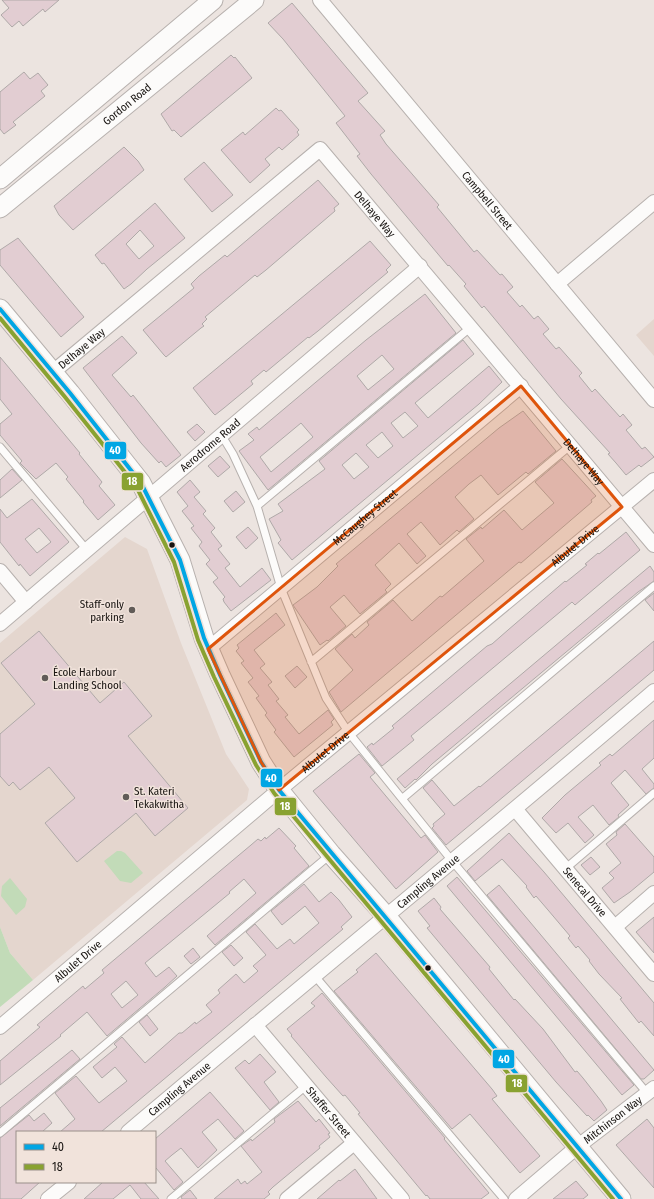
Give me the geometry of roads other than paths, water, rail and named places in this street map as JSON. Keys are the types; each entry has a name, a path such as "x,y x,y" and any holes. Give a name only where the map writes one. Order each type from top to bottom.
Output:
{"street":[{"path":"0,179 213,0"},
{"name":"Gordon Road","path":"0,208 254,0"},
{"name":"Campbell Street","path":"320,0 654,400"},
{"name":"Delhaye Way","path":"53,372 320,149 654,545"},
{"path":"557,284 654,202"},
{"name":"Aerodrome Road","path":"0,624 420,266"},
{"path":"0,309 53,372 141,483 180,560 208,649 261,762 279,790 331,854 386,916 621,1199"},
{"name":"McCaughey Street","path":"208,649 521,386"},
{"name":"Albulet Drive","path":"0,1027 279,790 654,480"},
{"path":"0,571 26,602"},
{"name":"Campling Avenue","path":"129,1131 314,974 516,810 654,691"},
{"name":"Senecal Drive","path":"516,810 654,974"},
{"path":"615,927 654,893"},
{"name":"Shaffer Street","path":"255,1025 402,1199"},
{"name":"Mitchinson Way","path":"516,1199 577,1147 651,1090"},
{"path":"286,1199 354,1143"},
{"path":"48,1199 68,1183"}],"lane":[{"path":"257,506 471,327"},
{"path":"222,436 233,454 257,506 281,588 326,698 349,733 403,798 453,862 651,1090"},
{"path":"311,662 571,445"},
{"path":"0,447 87,550"},
{"path":"403,798 654,586"},
{"path":"565,869 654,793"},
{"path":"0,1133 331,854"},
{"path":"314,974 504,1199"},
{"path":"171,1199 307,1085"}],"place":[{"name":"Staff-only parking","path":"132,610"},
{"name":"École Harbour Landing School","path":"45,678"},
{"name":"St. Kateri Tekakwitha","path":"126,797"}]}
